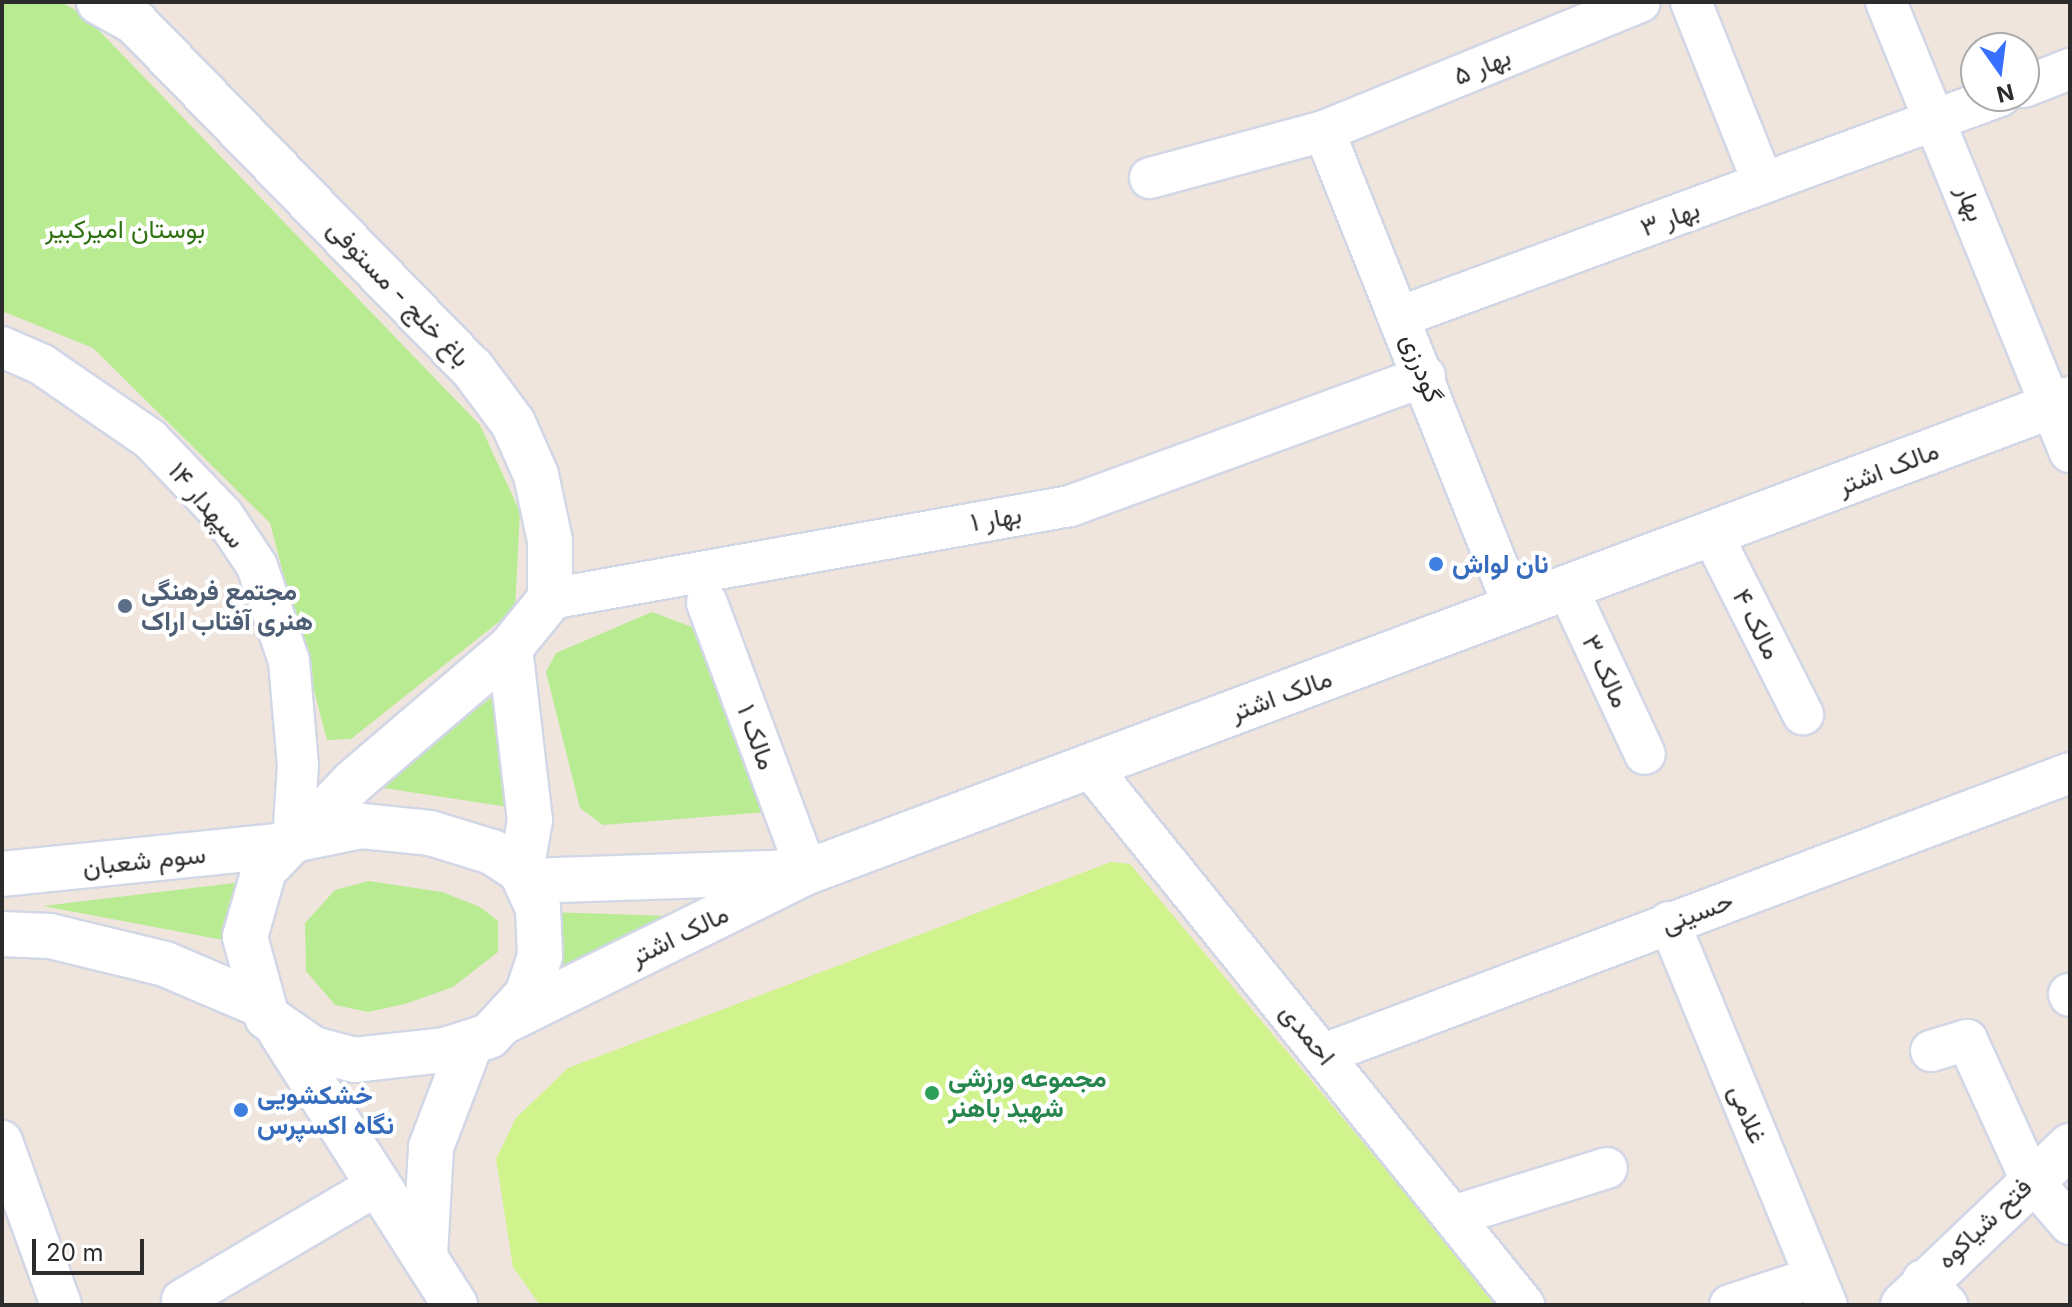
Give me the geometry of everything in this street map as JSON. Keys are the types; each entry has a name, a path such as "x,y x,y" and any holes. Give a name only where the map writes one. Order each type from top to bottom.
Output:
{"street":[{"name":"باغ خلج - مستوفی","path":"99,2 135,22 472,368 513,423 536,475 550,541 550,599"},
{"name":"بهار ۵","path":"1150,178 1324,131 1640,2"},
{"path":"1691,2 1763,183"},
{"name":"بهار","path":"1886,2 2060,403 2070,452"},
{"path":"2040,81 2070,69"},
{"name":"بهار ۳","path":"1402,316 1960,111"},
{"name":"گودرزی","path":"1324,131 1402,316 1514,607"},
{"name":"سپهدار ۱۴","path":"2,347 41,364 150,439 223,515 257,566 289,661 298,765 294,840"},
{"name":"بهار ۱","path":"550,599 1070,506 1425,376"},
{"name":"مالک اشتر","path":"488,1032 807,872 2060,403"},
{"name":"مالک ۴","path":"1712,534 1803,714"},
{"name":"مالک ۳","path":"1567,587 1645,754"},
{"path":"455,1305 269,1016 245,937 251,899 294,840 353,782 510,648 550,599"},
{"name":"مالک ۱","path":"707,603 807,872"},
{"path":"510,648 530,820 524,876"},
{"name":"احمدی","path":"1089,766 1524,1305"},
{"name":"حسینی","path":"1324,1054 2070,773"},
{"path":"294,840 362,826 430,833 492,852 524,876 538,908 540,956 527,995 488,1032 431,1147 425,1255"},
{"name":"سوم شعبان","path":"2,874 294,840"},
{"path":"524,876 807,872"},
{"name":"غلامی","path":"1669,922 1821,1291"},
{"path":"2,934 50,936 165,964 269,1016 313,1049 355,1060 488,1032"},
{"path":"1931,1051 1967,1040 2030,1178 2070,1224"},
{"path":"2,1141 61,1305"},
{"name":"فتح شیاکوه","path":"1924,1297 2030,1178 2070,1146"},
{"path":"1453,1216 1607,1168"},
{"path":"182,1300 377,1185"},
{"path":"1730,1305 1821,1291"}],"green space":[{"name":"بوستان امیرکبیر","path":"2,2 61,2 84,15 480,425 520,512 515,609 351,739 327,740 270,523 93,348 2,311"},
{"path":"652,612 700,630 768,812 603,825 580,808 546,672 556,653"},
{"path":"497,693 515,808 377,787"},
{"name":"مجموعه ورزشی شهید باهنر","path":"1111,862 1130,864 1499,1305 540,1305 513,1267 496,1159 516,1118 568,1068"},
{"path":"251,881 234,942 43,906"},
{"path":"369,881 442,892 480,907 498,921 498,952 453,987 405,1004 368,1012 335,1005 306,971 305,923 335,890"},
{"path":"548,912 671,916 550,971"}],"place":[{"name":"نان لواش","path":"1436,564"},
{"name":"مجتمع فرهنگی هنری آفتاب اراک","path":"125,606"},
{"name":"مجموعه ورزشی شهید باهنر","path":"932,1093"},
{"name":"خشکشویی نگاه اکسپرس","path":"241,1110"}]}
